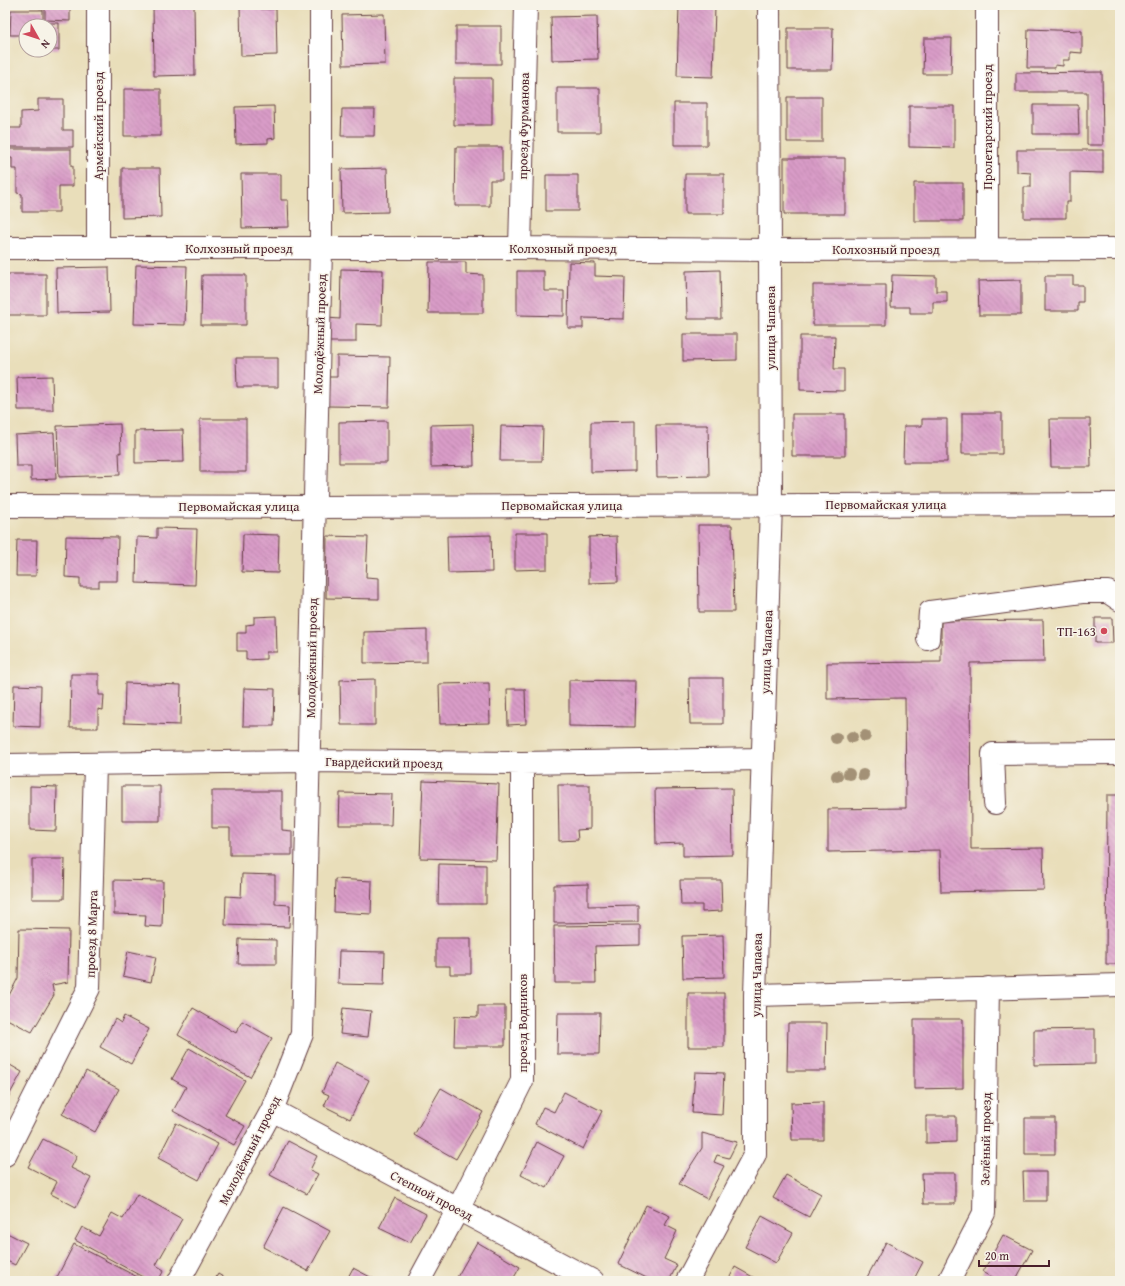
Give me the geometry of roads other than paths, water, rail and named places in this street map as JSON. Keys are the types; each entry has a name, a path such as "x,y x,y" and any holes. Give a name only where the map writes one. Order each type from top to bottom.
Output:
{"street":[{"name":"Армейский проезд","path":"98,5 98,247"},
{"name":"Молодёжный проезд","path":"179,1281 272,1110 302,1034 321,249 320,5"},
{"name":"проезд Фурманова","path":"520,248 526,5"},
{"name":"улица Чапаева","path":"687,1281 755,1154 755,995 770,504 769,5"},
{"name":"Пролетарский проезд","path":"987,5 987,249"},
{"name":"Колхозный проезд","path":"5,248 520,248 769,250 1120,249"},
{"name":"Первомайская улица","path":"5,506 314,507 770,504 1120,504"},
{"path":"928,639 930,612 1082,592 1108,592 1120,600"},
{"path":"995,804 993,754 1120,753"},
{"name":"Гвардейский проезд","path":"5,765 308,761 522,764 762,759"},
{"name":"проезд Водников","path":"419,1281 458,1209 522,1081 522,764"},
{"name":"проезд 8 Марта","path":"5,1155 89,988 95,765"},
{"path":"755,995 1120,984"},
{"name":"Зелёный проезд","path":"949,1281 984,1213 988,988"},
{"name":"Степной проезд","path":"272,1110 593,1281"}],"place":[{"name":"ТП-163","path":"1104,631"}]}
